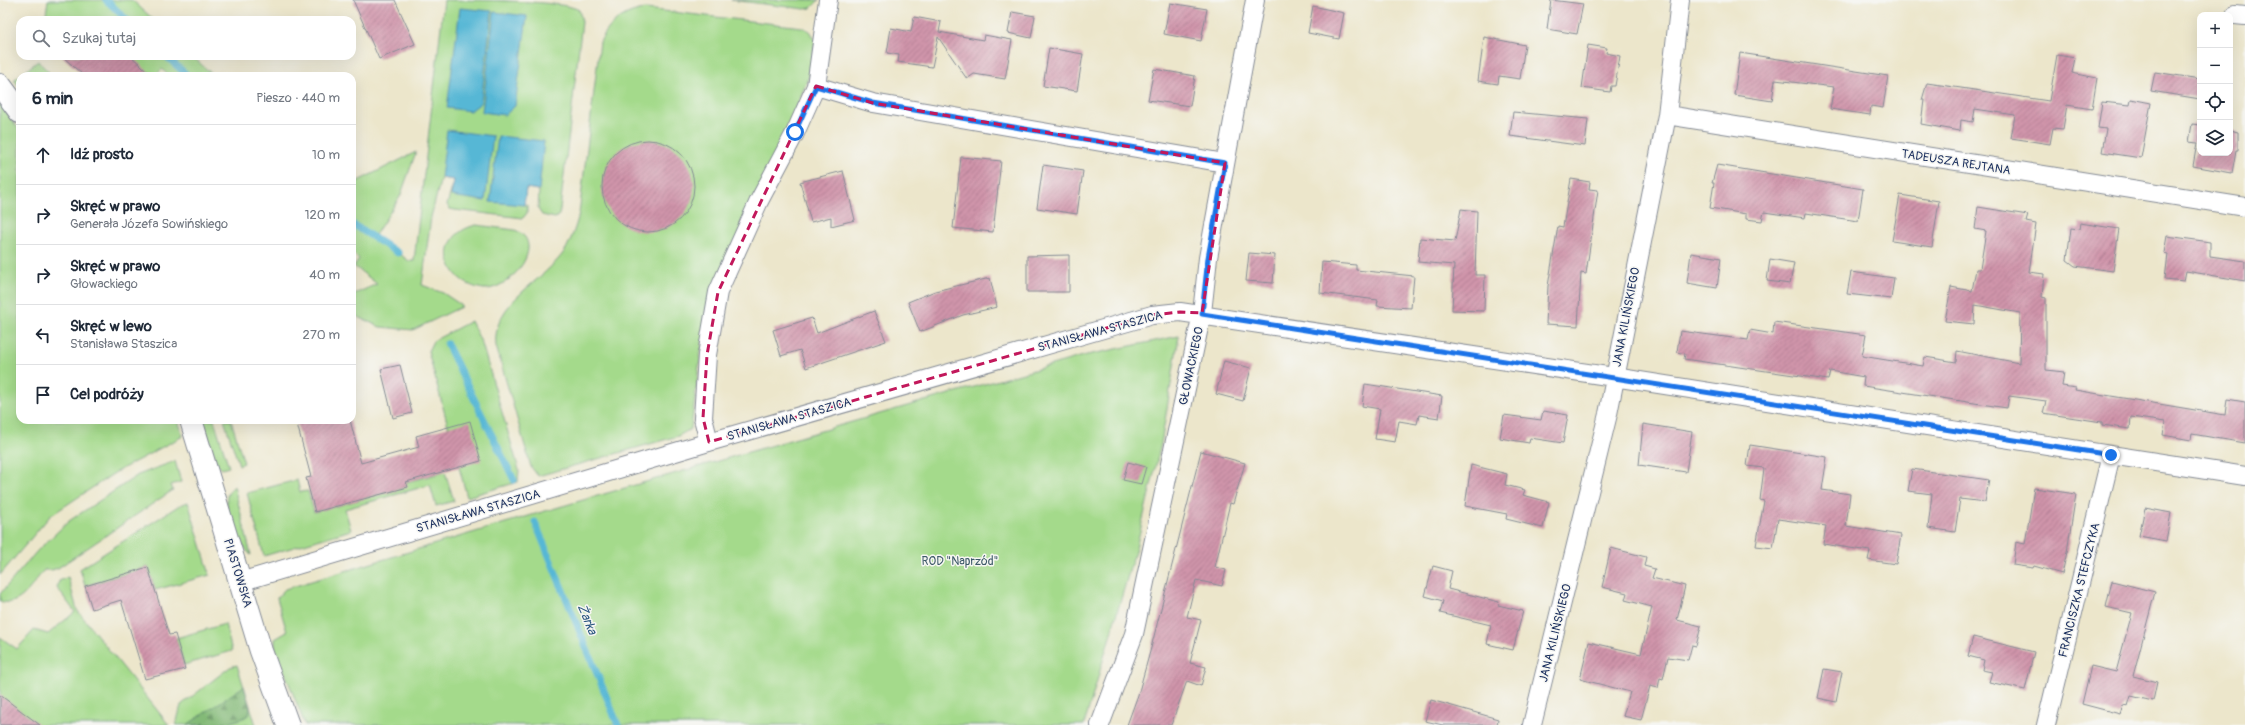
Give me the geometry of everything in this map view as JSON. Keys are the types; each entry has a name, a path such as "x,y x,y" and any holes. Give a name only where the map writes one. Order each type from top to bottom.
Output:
{"street":[{"path":"709,442 703,418 707,356 718,292 759,201 795,132 816,86 828,0"},
{"name":"GŁOWACKIEGO","path":"1100,725 1134,634 1202,314 1208,258 1255,0"},
{"name":"JANA KILIŃSKIEGO","path":"1532,725 1608,414 1614,377 1667,115 1680,0"},
{"path":"0,84 16,106"},
{"path":"816,86 873,103 1225,163"},
{"name":"TADEUSZA REJTANA","path":"1667,115 2245,207"},
{"name":"STANISŁAWA STASZICA","path":"240,582 709,442 1152,315 1180,312 1202,314 1614,377 2245,476"},
{"name":"PIASTOWSKA","path":"192,424 240,582 273,685 288,725"},
{"name":"FRANCISZKA STEFCZYKA","path":"2046,725 2111,455"}],"highlighted area":[{"path":"816,86 873,103 1225,163 1202,313 1180,312 1152,315 709,442 703,418 707,355 718,292"}],"green space":[{"path":"48,0 132,0 150,16 46,16"},
{"path":"444,0 536,2 555,4 579,10 582,22 559,215 555,218 542,215 538,209 539,190 526,188 524,205 527,205 527,213 523,218 450,209 447,205 454,180 441,178 431,217 422,285 443,293 461,305 461,307 413,330 380,327 356,316 356,293 377,284 356,268 356,263 359,259 356,256 356,182 416,152 400,197 375,235 409,261 414,261"},
{"path":"731,0 819,0 811,8 805,9"},
{"path":"646,9 802,27 810,31 815,39 811,71 702,343 691,429 678,436 538,476 531,467 496,346 497,330 502,316 510,304 557,261 570,241 579,214 600,42 608,29 618,19 631,12"},
{"path":"67,60 196,60 210,72 165,72 162,69 159,72 81,72"},
{"path":"38,61 48,72 24,72"},
{"path":"0,103 16,125 16,424 179,424 183,436 116,472 50,516 0,575"},
{"path":"476,225 515,230 524,237 528,245 527,255 522,266 504,283 494,288 484,289 470,285 460,278 453,269 449,259 449,248 453,239 462,230"},
{"path":"471,321 482,344 519,470 518,482 467,497 428,351 433,341"},
{"name":"ROD \"Naprzód\"","path":"1179,336 1161,444 1136,548 1084,725 305,725 275,647 275,639 287,632 277,598 285,589 542,512 1087,355"},
{"path":"204,424 215,424 229,467 222,469 217,465"},
{"path":"225,424 232,424 244,463 239,465"},
{"path":"175,461 181,482 171,485 173,490 58,568 44,570 31,588 20,598 14,601 0,601 0,594 38,550 69,521 138,475"},
{"path":"445,472 454,501 436,506 430,485 345,509 351,530 264,556 247,493 297,480 300,492 308,491 314,512 407,487 406,482"},
{"path":"234,486 251,555 238,537 228,510 227,496"},
{"path":"188,502 210,575 155,590 148,567 85,586 80,569 178,506"},
{"path":"68,577 77,610 169,725 0,725 0,637 17,649 34,630 48,634 75,612 57,588 59,581"},
{"path":"225,624 232,651 184,665 176,638"},
{"path":"237,665 256,725 176,725 181,705 230,667"},
{"path":"244,686 250,707 249,715 227,723 187,725"}],"water":[{"path":"460,8 492,11 481,103 470,111 447,108"},
{"path":"494,12 527,16 515,106 505,115 482,112"},
{"path":"447,130 493,136 485,201 451,196 454,180 441,178"},
{"path":"498,136 544,141 539,190 526,188 524,205 490,202"}],"building":[{"path":"353,0 395,0 415,44 379,59"},
{"path":"1551,0 1583,4 1577,34 1547,29"},
{"path":"1170,3 1207,9 1201,41 1164,34"},
{"path":"1313,6 1344,13 1339,39 1308,33"},
{"path":"1012,12 1035,16 1031,38 1008,33"},
{"path":"914,17 941,22 939,32 983,40 984,35 1012,40 1005,79 974,74 967,79 938,37 932,67 898,62 899,55 887,53 891,28 911,32"},
{"path":"1484,37 1525,45 1520,79 1499,76 1498,84 1478,81"},
{"path":"1588,45 1607,48 1606,53 1620,56 1615,86 1611,86 1610,92 1582,88"},
{"path":"1049,48 1083,54 1077,91 1043,86"},
{"path":"1740,53 1888,76 1883,108 1871,106 1870,115 1830,109 1834,87 1775,80 1772,101 1734,95"},
{"path":"2057,55 2075,58 2072,73 2097,78 2092,109 2067,105 2063,129 2053,128 2050,144 2011,138 2015,115 1975,109 1973,122 1961,120 1960,131 1921,124 1924,100 1922,100 1927,83 2049,101"},
{"path":"66,60 135,60 149,72 80,72"},
{"path":"1154,69 1195,76 1190,106 1148,100"},
{"path":"2155,72 2197,79 2197,99 2151,91"},
{"path":"2131,99 2151,103 2141,158 2102,152 2106,129 2098,128 2102,102 2130,105"},
{"path":"1513,112 1588,119 1585,146 1510,136"},
{"path":"2192,124 2197,125 2197,143 2189,142"},
{"path":"2233,131 2238,132 2238,150 2236,150 2232,173 2193,166 2197,143 2197,156 2233,156"},
{"path":"648,140 666,143 681,153 691,168 694,186 691,204 681,219 666,229 648,232 630,229 615,219 605,204 602,186 605,168 615,153 630,143"},
{"path":"961,157 1001,161 993,232 953,228"},
{"path":"1043,165 1083,171 1077,214 1037,208"},
{"path":"1717,165 1863,189 1858,221 1806,213 1805,218 1764,212 1762,221 1746,219 1746,214 1710,208 1714,183 1712,183"},
{"path":"843,171 855,220 831,226 831,217 811,222 800,182"},
{"path":"1571,179 1590,182 1589,189 1598,190 1586,274 1581,273 1578,326 1546,324 1548,286 1558,226 1563,227"},
{"path":"1900,195 1939,201 1932,247 1892,241"},
{"path":"1978,207 2028,215 2026,222 2036,224 2029,272 2044,274 2042,297 2046,298 2046,370 2064,372 2062,386 2076,388 2075,390 2225,415 2227,399 2245,402 2245,443 2192,434 2191,440 2163,435 2165,422 2131,417 2130,429 2102,425 2102,422 2043,413 2046,401 2009,396 2007,408 1863,386 1864,377 1830,371 1828,380 1684,359 1685,354 1677,352 1680,331 1748,340 1750,330 1773,334 1774,322 1866,335 1862,356 1923,366 1925,357 1956,362 1957,351 2019,363 2020,313 1975,305 1974,324 1945,321 1951,287 1972,291 1976,269 1980,269 1986,231 1975,229"},
{"path":"1461,209 1477,211 1475,275 1485,275 1484,311 1452,310 1454,265 1418,262 1420,238 1455,241"},
{"path":"2080,223 2119,229 2113,271 2075,266 2067,260 2071,228 2079,229"},
{"path":"2167,236 2210,242 2210,256 2245,261 2245,281 2186,271 2184,281 2165,279 2168,254 2164,253"},
{"path":"1249,253 1275,255 1273,283 1246,281"},
{"path":"1691,253 1721,258 1717,288 1687,283"},
{"path":"1069,255 1069,292 1027,292 1027,256"},
{"path":"1770,259 1794,263 1790,284 1767,281"},
{"path":"1322,262 1356,265 1356,270 1414,276 1411,308 1377,306 1378,300 1320,293"},
{"path":"1851,272 1894,278 1891,299 1847,294"},
{"path":"990,278 997,307 963,315 920,332 908,302 935,291"},
{"path":"874,311 886,341 806,368 800,350 781,356 773,330 812,318 817,333"},
{"path":"1224,361 1251,368 1243,401 1216,394"},
{"path":"400,365 412,413 393,418 381,369"},
{"path":"1365,384 1442,396 1439,418 1419,415 1417,424 1399,421 1395,442 1375,439 1380,409 1362,406"},
{"path":"1543,411 1568,415 1563,443 1530,438 1529,443 1500,438 1504,415 1541,420"},
{"path":"470,421 481,461 406,482 408,487 315,512 306,478 311,477 297,424 351,424 361,463 419,447 416,436"},
{"path":"1643,424 1692,432 1686,472 1639,465"},
{"path":"1750,445 1827,457 1822,490 1850,494 1846,526 1901,535 1896,564 1868,560 1870,551 1823,544 1826,526 1778,519 1773,548 1756,546 1764,501 1760,500 1764,468 1747,466"},
{"path":"1201,451 1245,463 1233,504 1230,503 1215,567 1226,570 1222,586 1196,580 1187,617 1201,620 1190,663 1206,667 1201,686 1187,681 1171,725 1127,725 1138,695 1151,648"},
{"path":"1128,462 1146,467 1141,484 1123,480"},
{"path":"1471,465 1507,474 1505,485 1525,490 1523,495 1549,502 1543,528 1506,519 1507,514 1465,506"},
{"path":"1912,469 1989,480 1985,502 1960,499 1955,532 1928,528 1932,494 1908,491"},
{"path":"2034,488 2076,494 2062,574 2034,566 2033,568 2013,565 2016,542 2025,544"},
{"path":"2145,508 2171,513 2166,541 2139,536"},
{"path":"1611,548 1646,557 1644,566 1655,569 1652,578 1685,586 1677,620 1701,626 1696,646 1692,645 1688,660 1668,657 1663,679 1660,678 1658,688 1650,686 1641,720 1623,716 1630,692 1580,679 1589,642 1641,654 1652,607 1625,600 1627,593 1602,587"},
{"path":"1433,566 1452,571 1448,589 1499,602 1498,605 1523,611 1513,650 1487,644 1491,625 1440,613 1443,601 1425,596"},
{"path":"148,567 169,635 175,634 185,669 145,679 121,600 92,609 85,586"},
{"path":"2112,581 2155,592 2133,676 2157,682 2153,701 2131,696 2128,706 2123,705 2120,714 2082,704 2091,666 2116,672 2132,613 2106,607"},
{"path":"1973,637 2034,652 2025,690 1989,682 1992,672 1982,670 1984,660 1968,656"},
{"path":"1824,669 1842,672 1836,702 1818,698"},
{"path":"0,695 40,725 0,725"},
{"path":"1431,700 1498,719 1497,725 1443,725 1425,721"}],"waterway":[{"name":"Żarka","path":"106,0 123,16"},
{"name":"Żarka","path":"170,60 184,72"},
{"name":"Żarka","path":"356,227 398,253"},
{"name":"Żarka","path":"447,344 514,480"},
{"name":"Żarka","path":"535,522 618,725"}],"route":[{"path":"795,132 816,86 873,103 1225,163 1208,258 1202,314 2111,455"}]}
